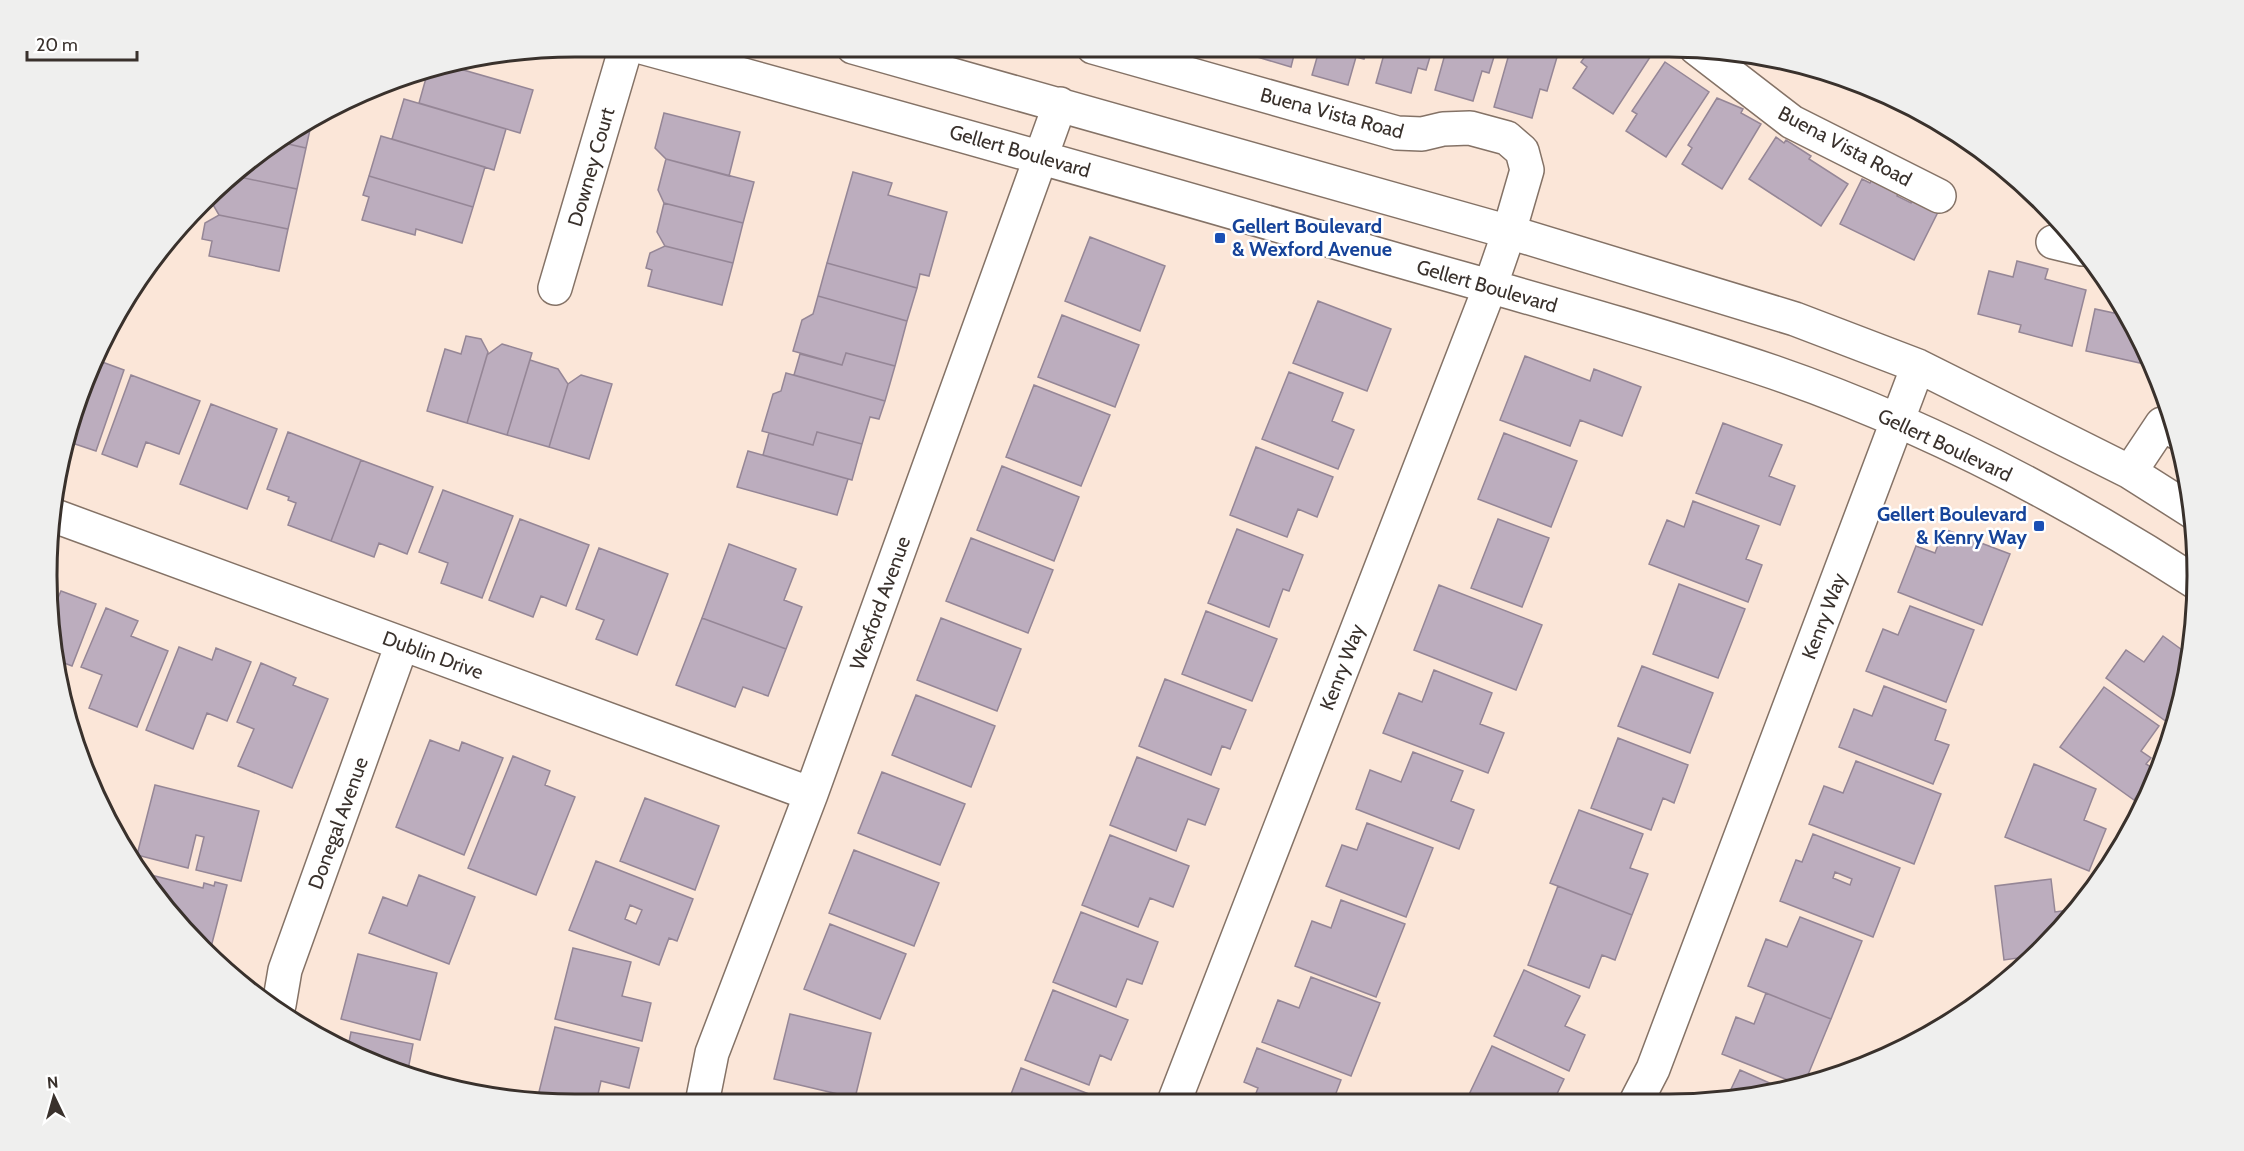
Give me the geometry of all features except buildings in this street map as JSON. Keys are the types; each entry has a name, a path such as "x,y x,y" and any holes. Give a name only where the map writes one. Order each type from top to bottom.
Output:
{"street":[{"name":"Downey Court","path":"555,288 623,57"},
{"name":"Gellert Boulevard","path":"681,57 1042,156 1776,373 1898,421 2000,470 2119,532 2187,577"},
{"path":"889,57 1509,232 1795,319 1918,366 2130,472 2183,505"},
{"name":"Buena Vista Road","path":"1128,57 1397,133 1422,134 1443,129 1470,128 1508,138 1522,151 1527,170 1509,232"},
{"name":"Buena Vista Road","path":"1710,59 1792,122 1939,196"},
{"name":"Wexford Avenue","path":"704,1094 712,1053 811,794 1060,104"},
{"name":"Kenry Way","path":"1177,1094 1490,287 1509,232"},
{"name":"Kenry Way","path":"1640,1094 1653,1069 1918,366"},
{"path":"2130,472 2162,424 2164,425"},
{"name":"Dublin Drive","path":"60,518 811,794"},
{"name":"Donegal Avenue","path":"280,1002 285,970 402,644"}],"place":[{"name":"Gellert Boulevard & Wexford Avenue","path":"1220,238"},
{"name":"Gellert Boulevard & Kenry Way","path":"2039,526"}]}
